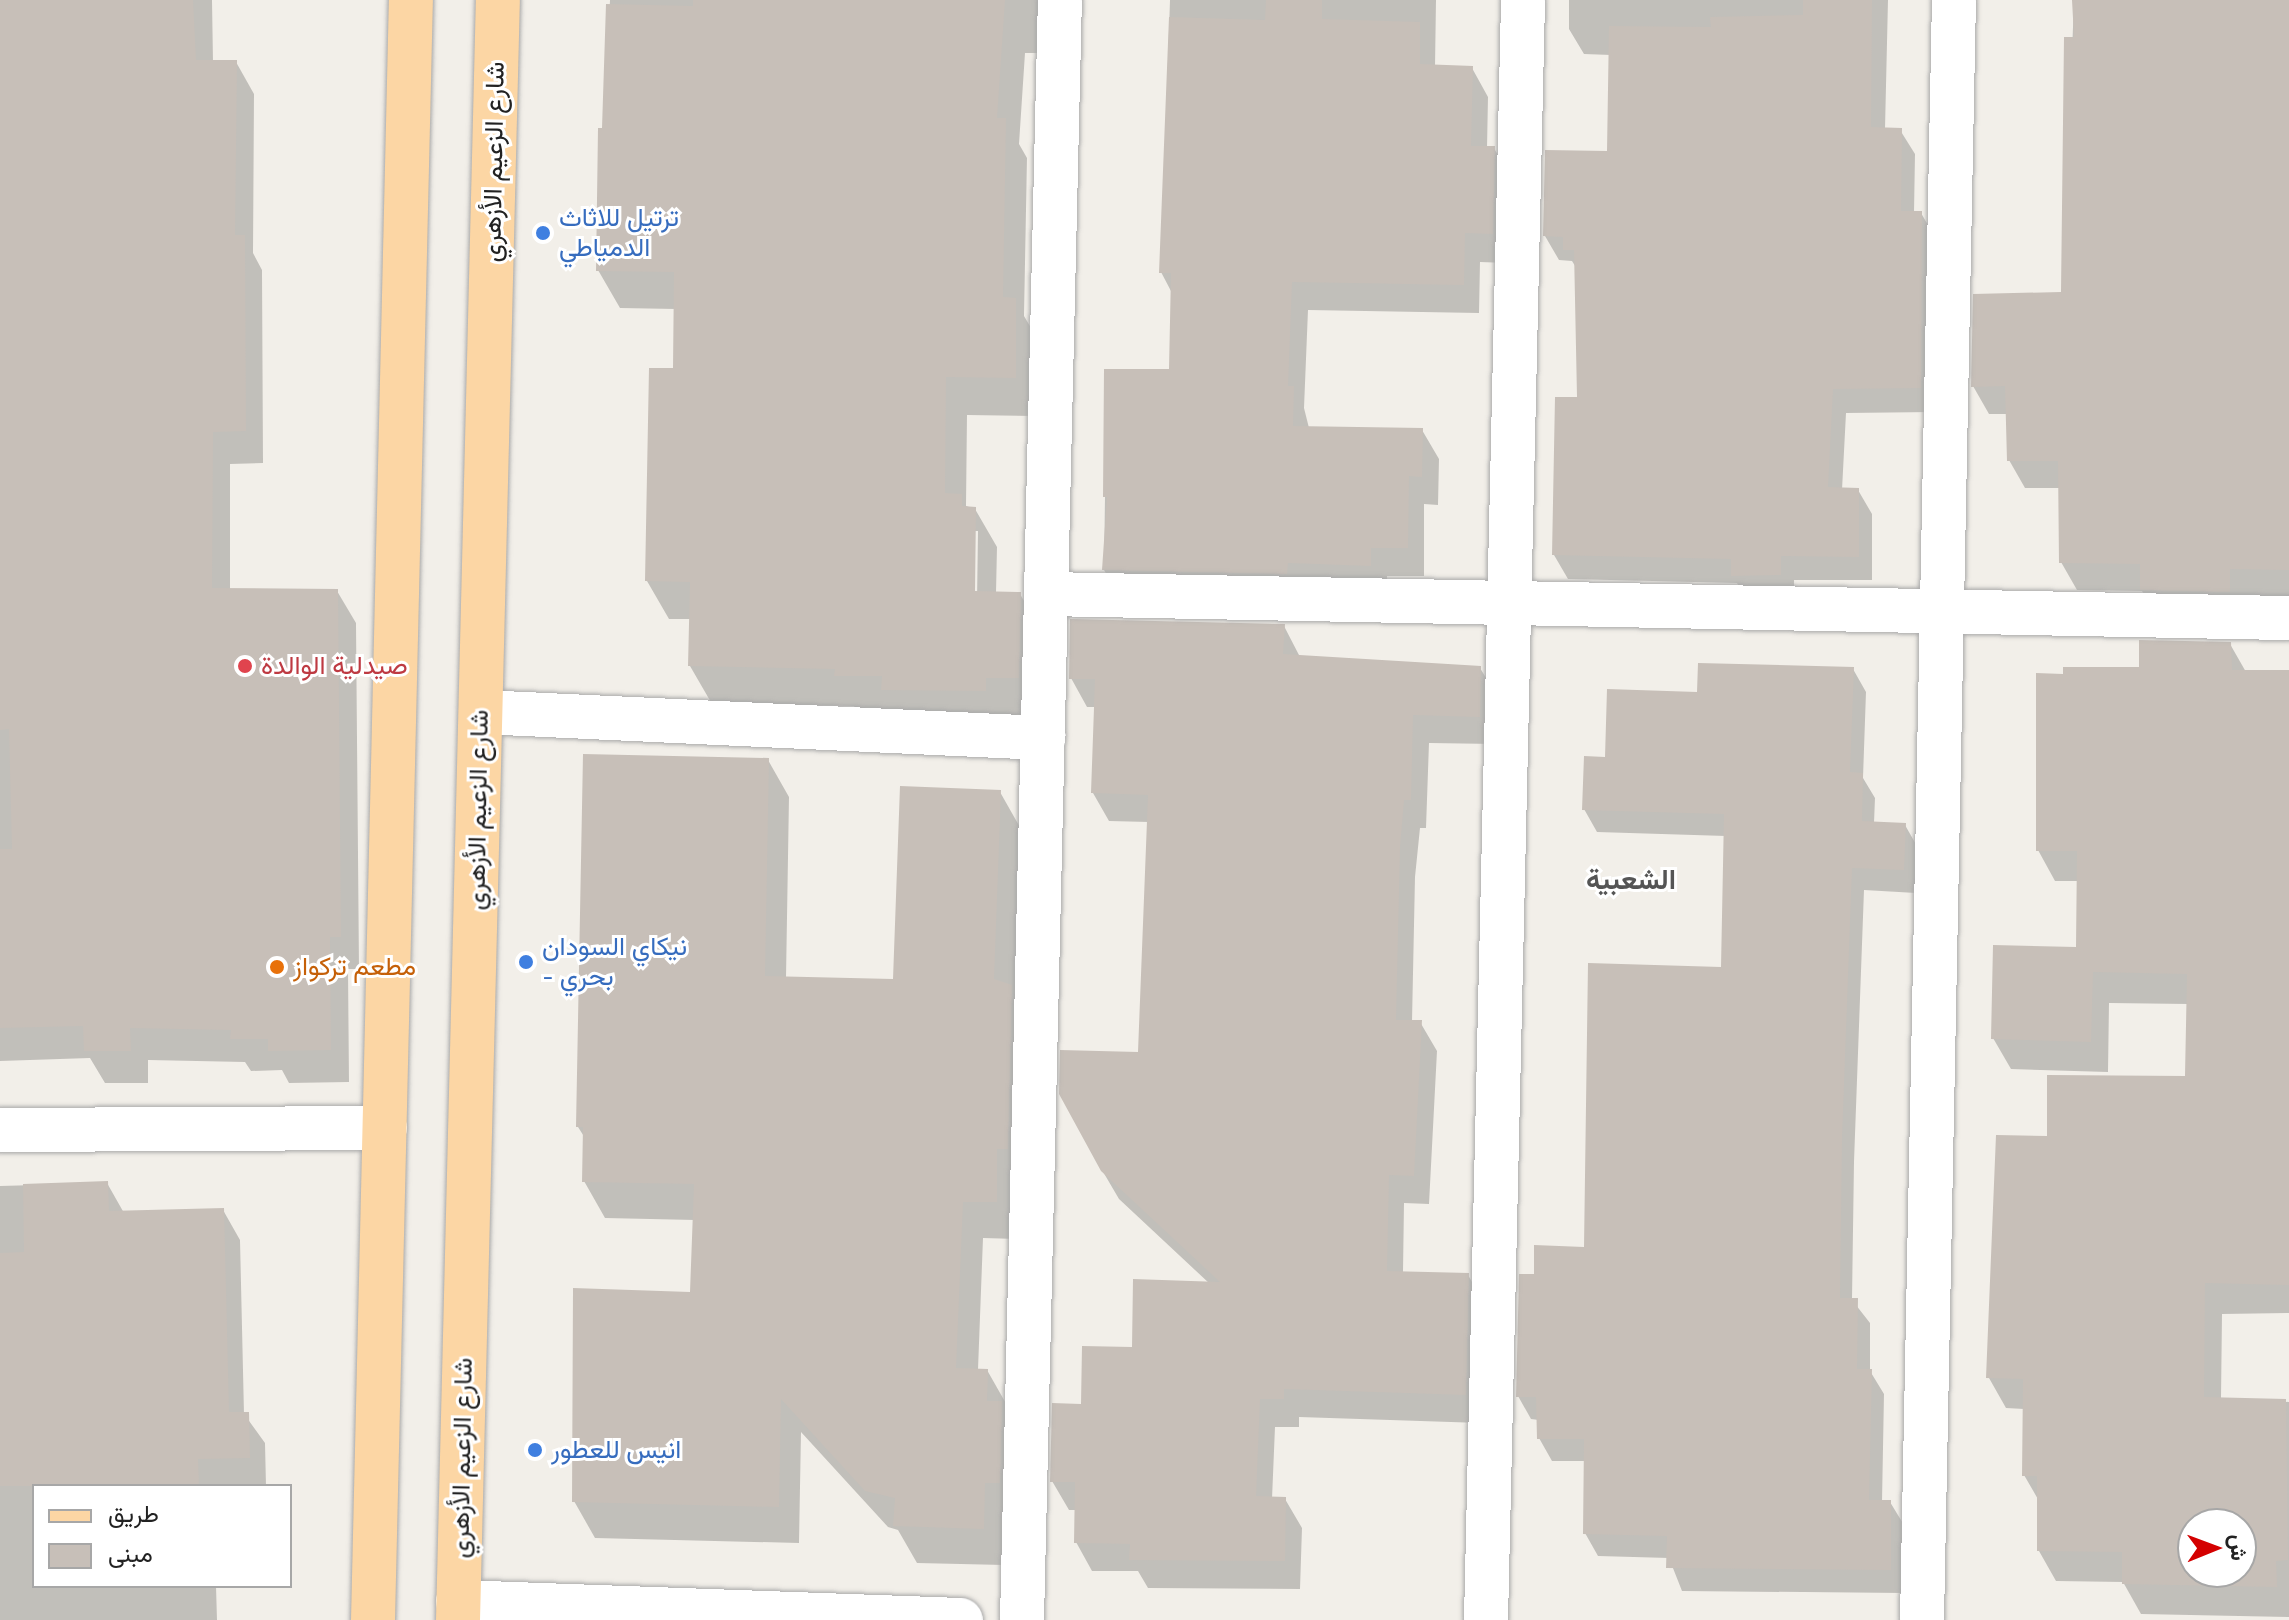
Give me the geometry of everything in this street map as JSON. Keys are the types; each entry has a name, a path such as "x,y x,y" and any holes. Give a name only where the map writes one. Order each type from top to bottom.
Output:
{"main road":[{"path":"373,1620 411,0"},
{"name":"شارع الزعيم الأزهري","path":"458,1611 498,0"}],"street":[{"path":"1022,1620 1060,0"},
{"path":"1486,1620 1523,0"},
{"path":"1922,1620 1954,0"},
{"path":"1046,594 2289,618"},
{"path":"481,712 1043,738"},
{"path":"0,1130 385,1128"},
{"path":"458,1611 961,1620"}],"building":[{"path":"0,0 193,0 196,60 237,60 235,235 245,235 246,431 213,432 212,588 338,589 341,937 330,937 331,1050 268,1051 268,1039 230,1039 231,1030 130,1028 131,1051 84,1051 83,1026 0,1028 0,849 12,849 9,729 0,730"},
{"path":"693,0 1005,0 997,118 1006,118 1003,297 1016,298 1016,378 946,377 945,493 962,494 962,506 976,507 975,591 1021,592 1019,678 986,678 986,691 881,690 882,676 834,676 835,669 688,666 690,582 645,581 649,368 673,368 674,272 596,271 598,128 602,128 606,4 693,6"},
{"path":"1266,0 1322,0 1322,19 1420,22 1420,64 1473,66 1471,146 1495,146 1493,234 1465,233 1464,285 1292,282 1288,386 1294,386 1293,426 1423,428 1422,477 1409,476 1408,548 1371,548 1371,566 1288,563 1287,574 1102,570 1107,497 1103,497 1104,369 1169,369 1171,273 1159,273 1169,17 1265,20"},
{"path":"1803,0 1872,0 1871,127 1902,128 1901,211 1922,211 1921,388 1833,389 1828,487 1859,488 1859,557 1781,556 1781,575 1731,576 1731,559 1552,555 1555,397 1577,397 1574,250 1563,250 1563,237 1543,236 1545,150 1607,151 1609,26 1711,27 1710,17 1803,15"},
{"path":"2072,0 2289,0 2289,570 2230,569 2230,592 2140,590 2140,564 2059,563 2058,461 2007,461 2005,386 1971,387 1973,294 2061,292 2064,37 2074,37"},
{"path":"1070,619 1285,624 1283,654 1481,666 1480,717 1413,715 1411,800 1404,800 1400,847 1396,1020 1422,1020 1414,1176 1389,1175 1387,1271 1469,1273 1466,1395 1284,1389 1284,1399 1260,1399 1256,1496 1286,1497 1285,1561 1129,1560 1130,1544 1074,1543 1075,1482 1050,1482 1052,1403 1081,1404 1082,1346 1132,1347 1133,1279 1220,1282 1101,1171 1059,1094 1060,1050 1138,1052 1148,795 1091,793 1095,679 1069,679"},
{"path":"2139,640 2231,642 2232,670 2289,670 2289,1285 2205,1283 2204,1397 2286,1399 2288,1560 2276,1561 2277,1587 2257,1587 2257,1508 2177,1508 2177,1585 2122,1584 2122,1552 2037,1551 2037,1476 2022,1476 2023,1379 1986,1378 1996,1135 2047,1136 2047,1075 2185,1076 2187,974 2093,972 2091,1042 1991,1039 1993,945 2076,947 2077,851 2036,851 2036,673 2063,674 2063,667 2139,667"},
{"path":"1698,663 1854,667 1850,772 1863,773 1862,821 1906,823 1904,870 1852,868 1842,1138 1840,1298 1858,1298 1857,1369 1872,1369 1869,1500 1891,1500 1891,1570 1666,1568 1667,1536 1583,1534 1584,1439 1537,1439 1536,1397 1516,1397 1519,1274 1534,1274 1534,1245 1584,1247 1588,963 1721,967 1724,814 1582,810 1584,756 1605,757 1607,689 1697,692"},
{"path":"583,754 769,758 765,976 893,979 900,786 1001,790 994,979 1012,985 1008,1149 997,1149 997,1202 963,1202 956,1368 988,1369 987,1401 1002,1401 1000,1483 985,1483 984,1529 893,1526 895,1498 865,1491 781,1399 779,1507 572,1502 573,1288 690,1292 694,1184 582,1182 583,1127 576,1127"},
{"path":"108,1181 109,1211 224,1208 229,1412 249,1412 250,1458 198,1459 199,1484 0,1486 0,1253 24,1252 23,1184"}],"place":[{"name":"ترتيل للاثاث الدمياطي","path":"543,233"},
{"name":"صيدلية الوالدة","path":"245,666"},
{"name":"نيكاي السودان - بحري","path":"526,962"},
{"name":"مطعم تركواز","path":"277,967"},
{"name":"انيس للعطور","path":"535,1450"}],"district":[{"name":"الشعبية","path":"1631,879"}]}
